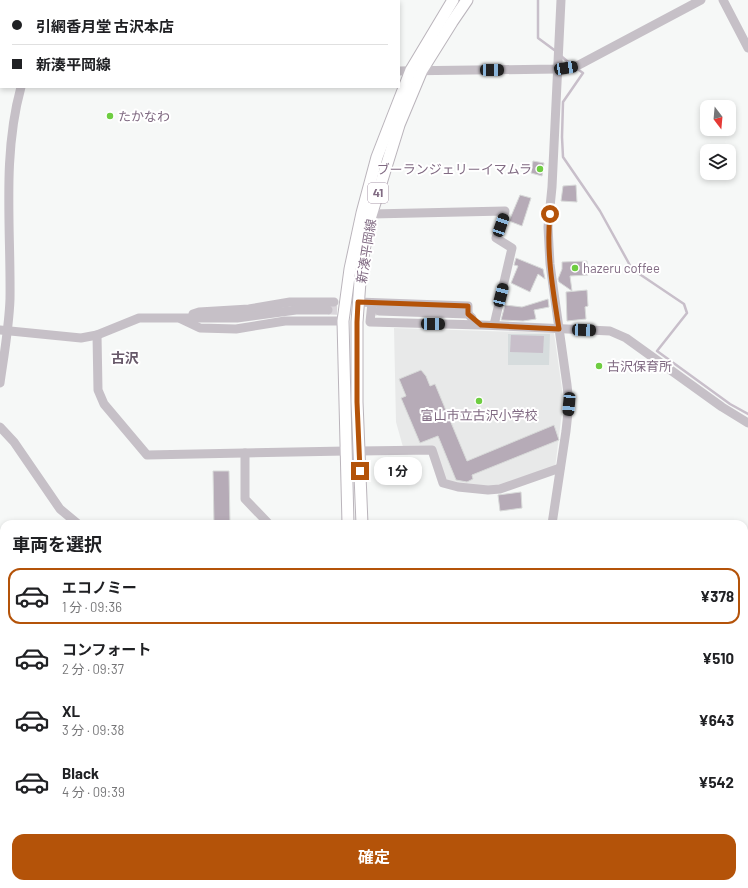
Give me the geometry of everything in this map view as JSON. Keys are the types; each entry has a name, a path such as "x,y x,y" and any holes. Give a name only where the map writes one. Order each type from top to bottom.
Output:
{"main road":[{"name":"新湊平岡線","path":"348,520 343,321 350,269 362,213 377,157 410,70 453,0"},
{"name":"新湊平岡線","path":"362,520 357,402 357,322 361,268 372,214 399,125 422,70 466,0"}],"street":[{"path":"553,520 569,404 550,264 548,227 552,187 561,0"},
{"path":"400,71 558,69 574,66 701,0"},
{"path":"723,0 748,48"},
{"path":"0,383 4,330 10,287 8,220 4,189 16,104 21,88"},
{"path":"372,214 505,211 496,238 512,248 494,326"},
{"path":"0,285 10,287"},
{"path":"178,318 199,312 249,309 290,302 334,302"},
{"path":"358,302 468,306 468,314"},
{"path":"372,303 370,322 481,325 610,331 617,333 722,407 748,422"},
{"path":"4,330 81,338 97,335 139,318 237,318 296,310 328,310"},
{"path":"379,311 468,314 481,325"},
{"path":"178,318 200,328 236,329 285,321 343,321"},
{"path":"97,335 98,390 104,404 146,455 346,451"},
{"path":"0,426 14,442 60,509 73,520"},
{"path":"359,451 432,450 443,483 458,487 488,490 500,489 560,468"},
{"path":"245,453 245,499 265,520"}],"shaded area":[{"name":"富山市立古沢小学校","path":"394,328 554,333 562,389 562,412 555,468 492,489 446,482 435,447 403,447 396,422"},
{"path":"508,334 550,334 549,365 508,365"},
{"path":"511,335 544,336 543,353 510,352"}],"building":[{"path":"533,161 544,163 542,176 531,173"},
{"path":"576,185 577,202 561,201 563,186"},
{"path":"520,195 531,198 522,226 509,221"},
{"path":"516,258 543,269 545,279 538,274 530,292 511,283 518,266 514,265"},
{"path":"587,261 588,275 570,276 572,291 559,282 558,279 562,269 562,262"},
{"path":"587,290 588,306 585,307 586,319 567,321 566,292"},
{"path":"548,299 549,307 534,310 536,319 523,321 501,320 505,305 522,307"},
{"path":"421,370 426,376 430,386 435,384 467,461 554,425 559,440 472,475 473,479 467,482 456,480 438,436 420,443 401,398 406,396 399,379"},
{"path":"213,471 229,471 230,520 214,520"},
{"path":"521,492 522,508 500,511 498,495"}],"waterway":[{"path":"538,0 538,38 557,52"},
{"path":"561,56 572,65"},
{"path":"576,68 583,73 563,102 563,157 600,211 632,269 684,304 687,313 657,351 730,404 748,414"}],"tunnel":[{"path":"328,310 378,311"}],"place":[{"name":"たかなわ","path":"110,116"},
{"name":"ブーランジェリーイマムラ","path":"540,169"},
{"name":"hazeru coffee","path":"575,268"},
{"name":"古沢保育所","path":"599,366"},
{"name":"富山市立古沢小学校","path":"479,401"}],"district":[{"name":"古沢","path":"125,358"}],"route":[{"path":"360,471 357,402 358,302 468,306 468,314 481,325 559,329 550,264 548,227 550,214"}]}
